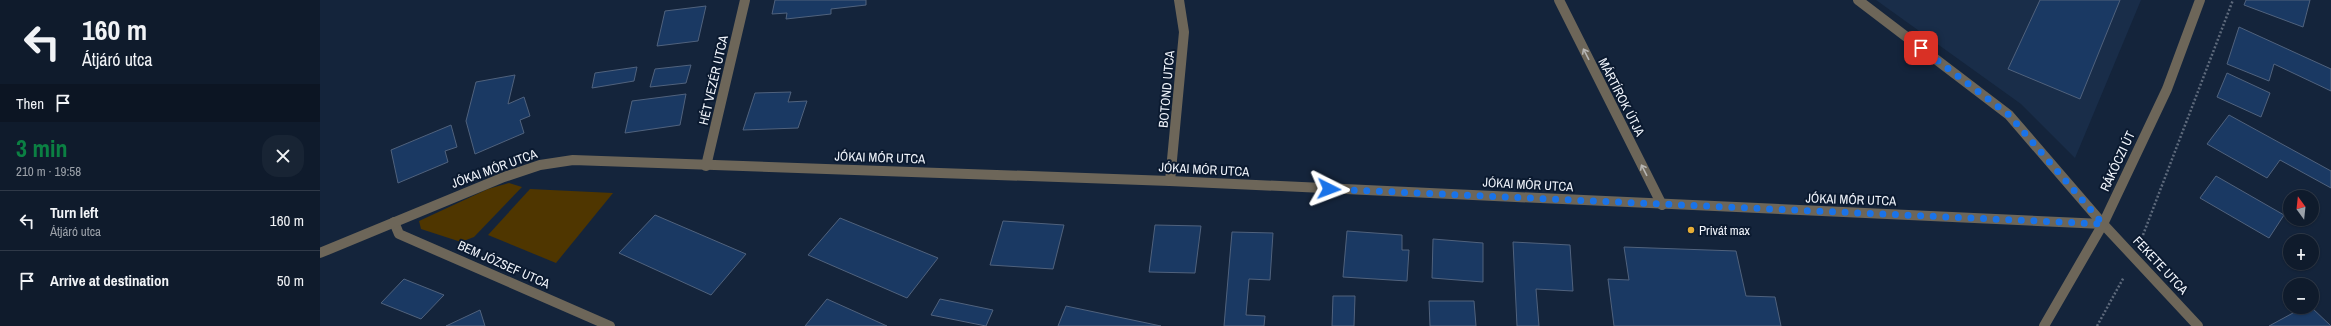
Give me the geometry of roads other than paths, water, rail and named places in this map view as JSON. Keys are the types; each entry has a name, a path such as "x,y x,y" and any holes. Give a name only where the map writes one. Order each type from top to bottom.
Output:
{"street":[{"name":"HÉT VEZÉR UTCA","path":"706,166 745,0"},
{"name":"BOTOND UTCA","path":"1170,181 1184,32 1179,0"},
{"name":"MÁRTÍROK ÚTJA","path":"1559,0 1662,205"},
{"name":"FEKETE UTCA","path":"1858,0 2009,115 2103,224 2198,326"},
{"name":"RÁKÓCZI ÚT","path":"2044,326 2103,224 2167,89 2200,0"},
{"name":"JÓKAI MÓR UTCA","path":"320,253 504,177 540,165 574,160 706,166 1170,181 1662,205 2103,224"},
{"name":"BEM JÓZSEF UTCA","path":"394,222 399,234 604,325"}],"place":[{"name":"Privát max","path":"1691,230"}]}
